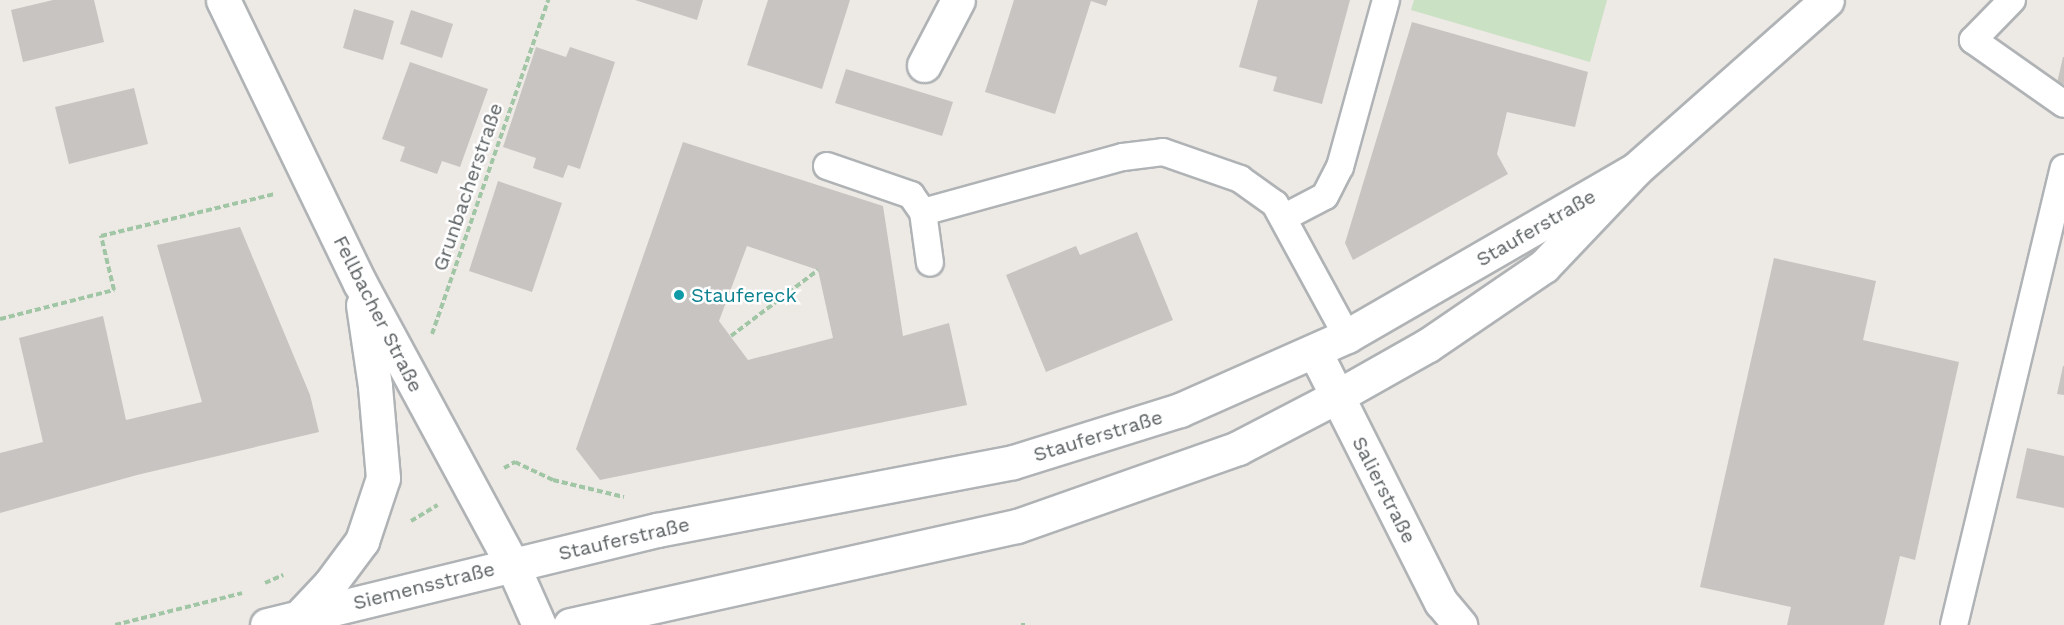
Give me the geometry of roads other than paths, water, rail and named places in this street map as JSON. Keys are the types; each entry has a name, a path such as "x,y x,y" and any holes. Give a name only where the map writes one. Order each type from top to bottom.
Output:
{"main road":[{"name":"Fellbacher Straße","path":"223,0 360,283 512,564 538,625"},
{"path":"924,65 958,0"},
{"name":"Stauferstraße","path":"570,625 1017,526 1238,448 1336,398 1428,345 1544,266 1635,170 1827,0"},
{"name":"Stauferstraße","path":"512,564 657,530 1013,462 1180,410 1347,336 1635,170"},
{"path":"299,617 330,584 362,542 383,478 375,386 360,283"},
{"name":"Salierstraße","path":"1315,352 1442,617"},
{"name":"Siemensstraße","path":"267,625 512,564"}],"lane":[{"path":"1283,219 1325,196 1340,167 1386,0"},
{"path":"2012,0 1973,40 2064,104"},
{"path":"923,212 1123,157 1163,152 1240,178 1275,204 1347,336"},
{"path":"827,166 911,195 923,212 930,263"},
{"path":"1954,625 2064,168"}],"place":[{"name":"Staufereck","path":"679,295"}]}
